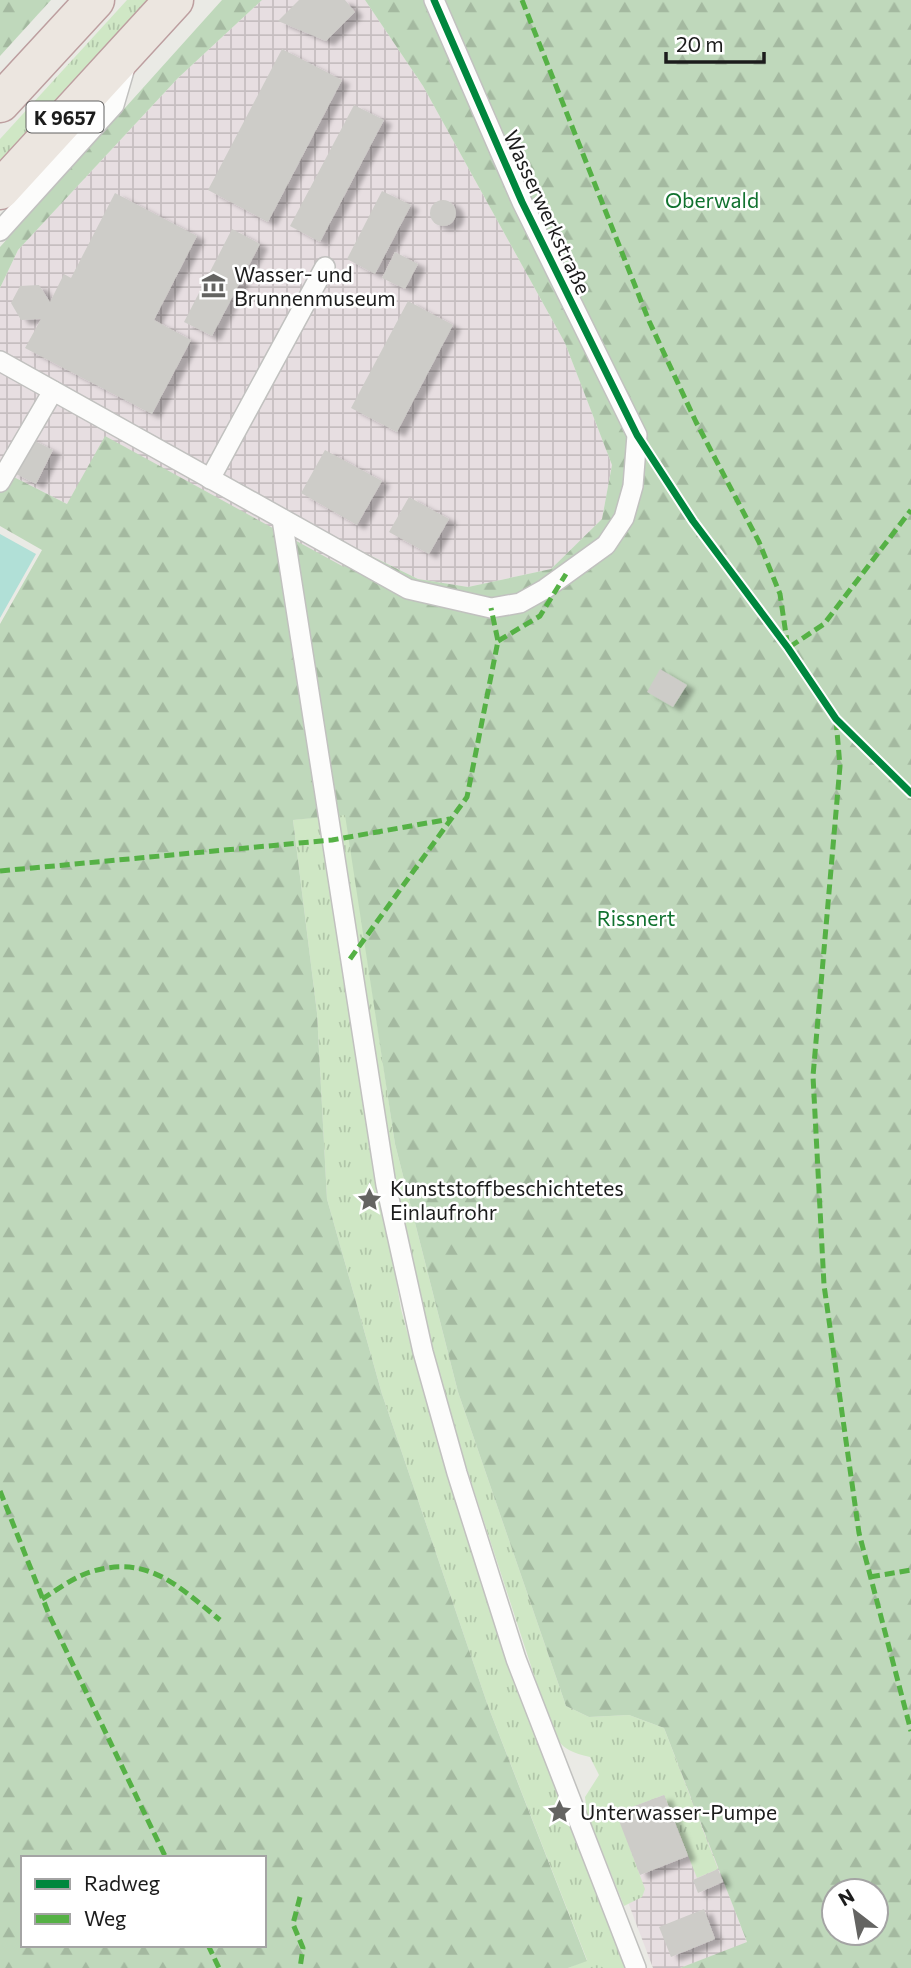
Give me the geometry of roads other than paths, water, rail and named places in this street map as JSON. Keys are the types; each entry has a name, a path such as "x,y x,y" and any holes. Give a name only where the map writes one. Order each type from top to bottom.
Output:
{"highway":[{"name":"K 9657","path":"0,103 95,0"},
{"name":"K 9657","path":"0,190 174,0"}],"lane":[{"name":"Wasserwerkstraße","path":"0,361 408,589 491,608 520,603 545,589 606,545 624,518 633,486 637,435 522,202 434,0"},
{"path":"0,231 114,105 131,45"},
{"path":"210,479 325,267"},
{"path":"0,482 53,391"},
{"path":"282,519 386,1185 423,1352 457,1474 516,1659 636,1968"}],"place":[{"name":"Wasser- und Brunnenmuseum","path":"214,285"},
{"name":"Kunststoffbeschichtetes Einlaufrohr","path":"370,1199"},
{"name":"Unterwasser-Pumpe","path":"560,1811"}],"park label":[{"name":"Oberwald","path":"712,199"},
{"name":"Rissnert","path":"636,917"}]}
